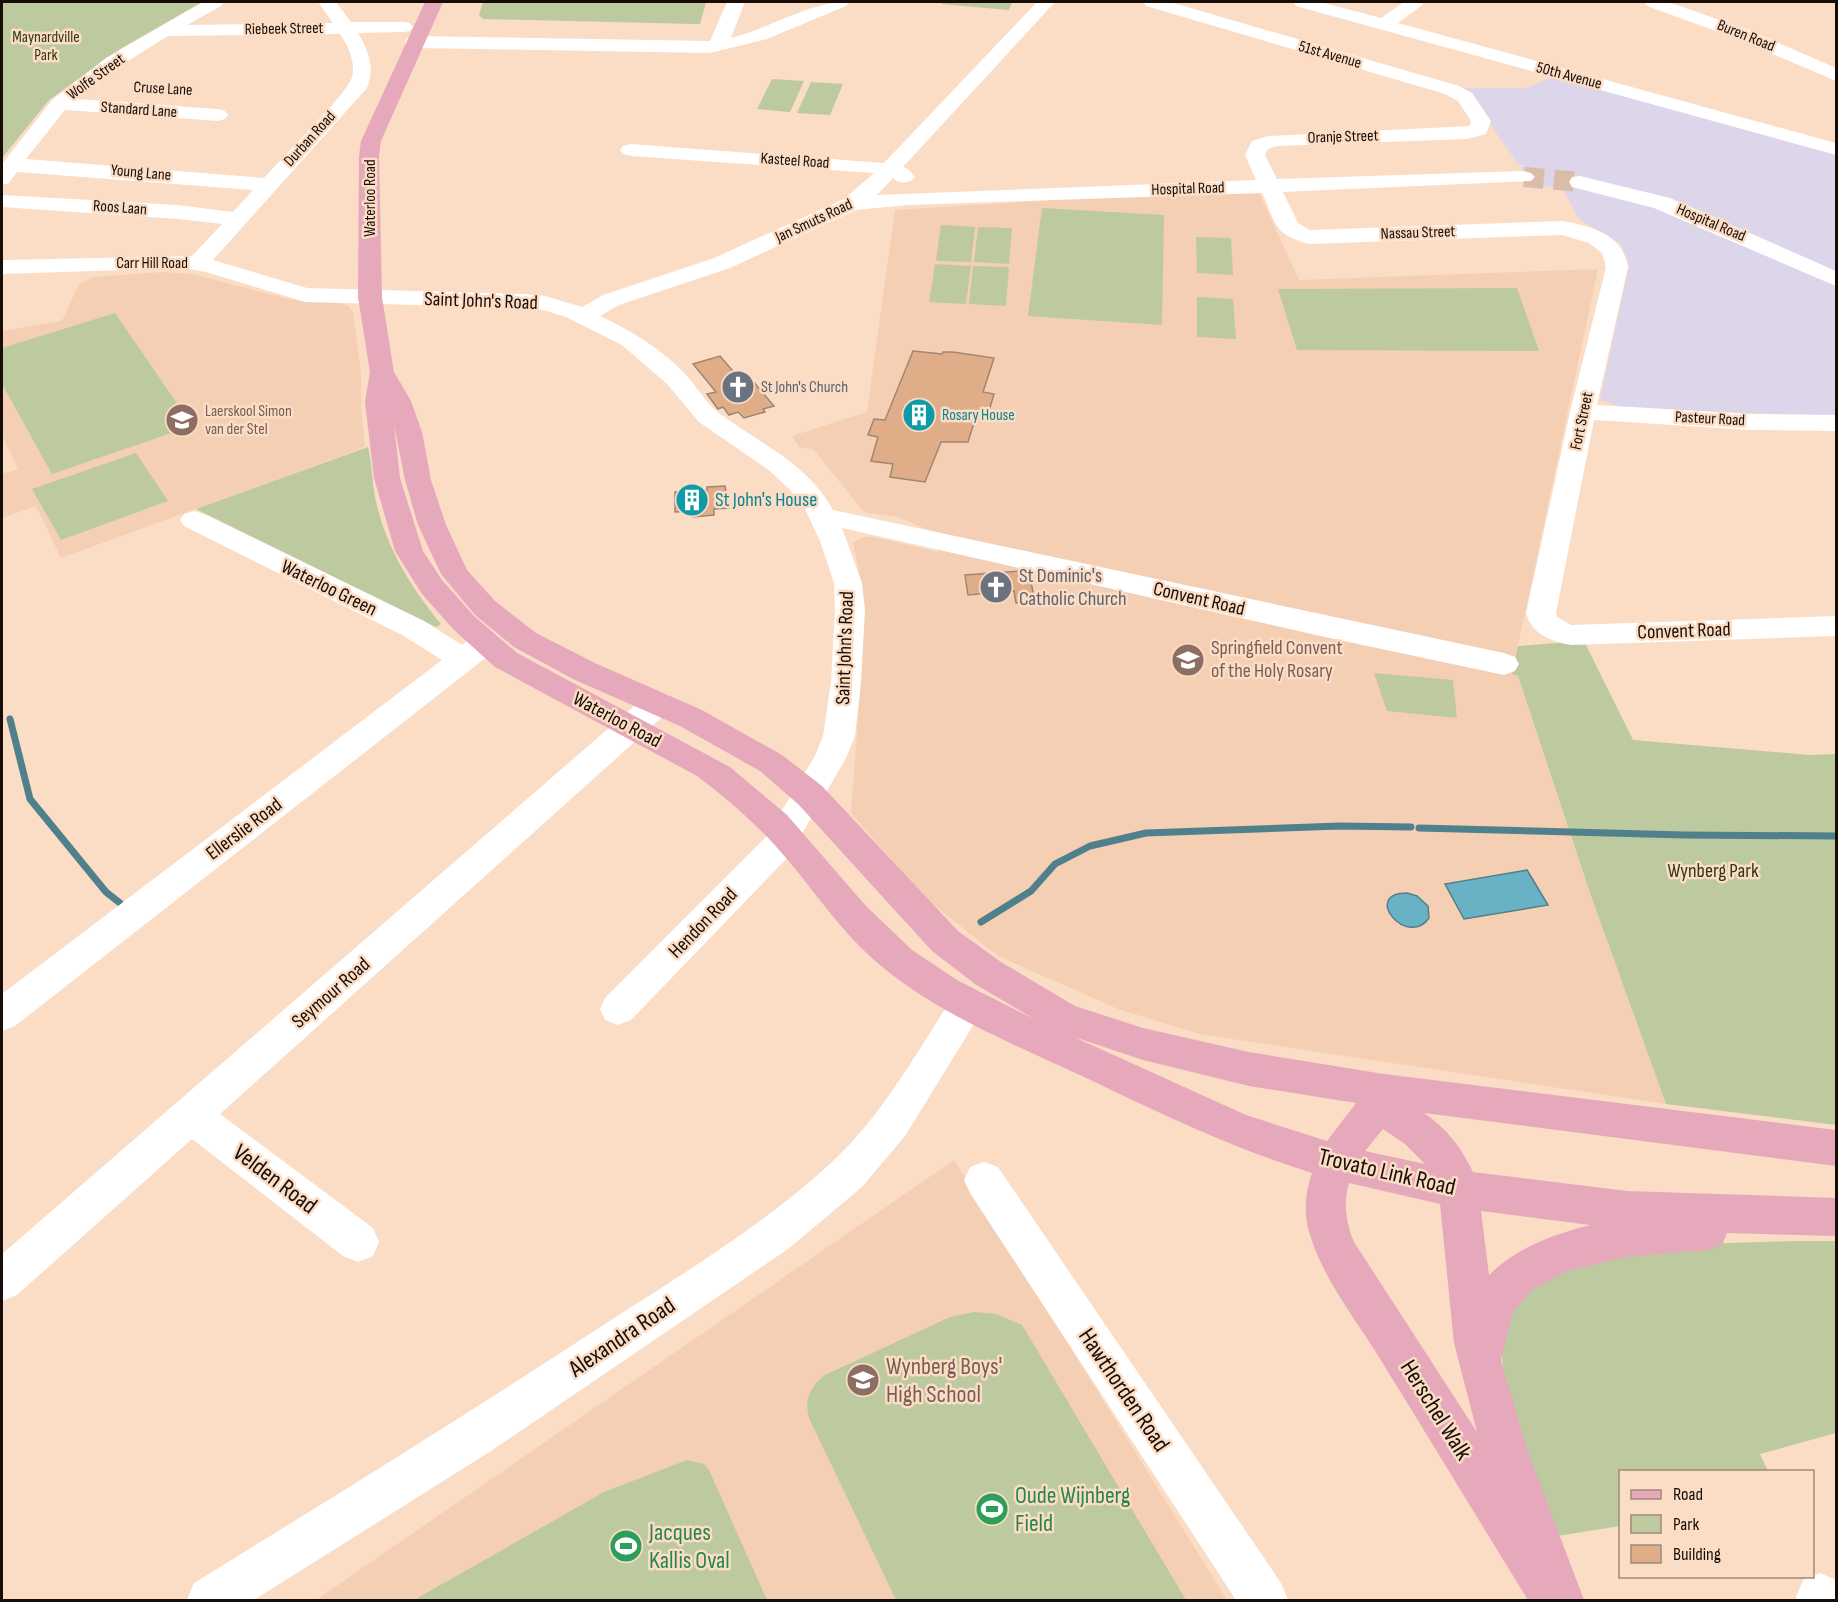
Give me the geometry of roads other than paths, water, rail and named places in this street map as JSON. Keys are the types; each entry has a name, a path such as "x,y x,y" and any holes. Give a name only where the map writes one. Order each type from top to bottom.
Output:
{"main road":[{"name":"Waterloo Road","path":"434,2 409,35 371,141 369,156 370,297 382,372 398,401 409,432 418,480 432,525 455,574 468,591 503,624 525,640 586,672 658,703 753,751 810,795 945,940 979,988"},
{"name":"Waterloo Road","path":"382,372 378,402 381,441 400,527 409,551 432,587 464,623 474,651 506,660 708,768 736,788 784,834 862,926 897,959 926,979 979,988"},
{"path":"979,988 1143,1044 1248,1069 1384,1091 1836,1148"},
{"name":"Trovato Link Road","path":"979,988 1046,1042 1276,1144 1337,1162 1458,1189 1572,1204 1677,1213 1824,1217"},
{"path":"1143,1044 1161,1059 1178,1068 1200,1075 1380,1105 1476,1115 1532,1109"},
{"path":"1337,1162 1359,1128 1380,1105"},
{"name":"Herschel Walk","path":"1380,1105 1418,1131 1436,1147 1450,1168 1458,1189 1468,1265 1470,1314 1479,1360 1509,1464 1560,1600"},
{"name":"Herschel Walk","path":"1337,1162 1326,1194 1326,1215 1335,1246 1348,1274 1385,1327 1555,1600"},
{"path":"1479,1360 1492,1311 1502,1291 1522,1271 1546,1259 1610,1241 1684,1232 1750,1231 1785,1227 1824,1217"}],"street":[{"name":"Wolfe Street","path":"6,172 35,131 59,104 164,31 215,2"},
{"name":"Durban Road","path":"198,264 363,78 364,69 346,28 327,2"},
{"path":"718,46 736,2"},
{"path":"409,35 718,46 768,32 840,2"},
{"name":"Jan Smuts Road","path":"583,316 610,300 722,263 852,204 868,192 1046,2"},
{"name":"51st Avenue","path":"1152,2 1452,90 1465,97 1481,122 1481,127 1474,132"},
{"name":"50th Avenue","path":"1302,2 1836,149"},
{"path":"1384,24 1415,2"},
{"name":"Buren Road","path":"1653,2 1742,34 1836,75"},
{"name":"Riebeek Street","path":"164,31 346,28 409,35"},
{"name":"Cruse Lane","path":"82,86 105,87"},
{"name":"Standard Lane","path":"59,104 218,115"},
{"name":"Oranje Street","path":"1270,186 1254,152 1258,145 1268,141 1474,132"},
{"name":"Kasteel Road","path":"630,150 875,167 901,173 916,186 952,198"},
{"name":"Young Lane","path":"6,172 62,166 270,185"},
{"name":"Hospital Road","path":"852,204 891,200 1524,177"},
{"name":"Hospital Road","path":"1580,182 1645,197 1680,209 1836,279"},
{"name":"Nassau Street","path":"1270,186 1289,229 1303,236 1554,228 1578,231 1596,237"},
{"name":"Roos Laan","path":"2,201 178,212 239,219"},
{"name":"Fort Street","path":"1541,613 1583,412 1617,267 1617,261 1611,249 1596,237"},
{"name":"Carr Hill Road","path":"2,267 162,261 198,264 292,293 370,297"},
{"name":"Saint John's Road","path":"370,297 524,300 552,305 583,316 615,331 646,351 676,379 708,417 759,450 801,485 824,518 848,583 849,633 839,736 810,795 784,834"},
{"name":"Pasteur Road","path":"1583,412 1751,422 1836,423"},
{"name":"Convent Road","path":"824,518 844,519 1324,627 1504,664"},
{"name":"Waterloo Green","path":"194,520 413,628 474,651"},
{"name":"Convent Road","path":"1541,613 1549,627 1571,635 1836,626"},
{"name":"Ellerslie Road","path":"2,1015 474,651"},
{"name":"Seymour Road","path":"2,1281 658,703"},
{"name":"Hendon Road","path":"618,1010 777,847 784,834"},
{"name":"Alexandra Road","path":"211,1600 475,1435 679,1300 783,1227 848,1174 870,1150 891,1124 979,988"},
{"name":"Velden Road","path":"191,1115 358,1242"},
{"name":"Hawthorden Road","path":"984,1180 1264,1600"}],"water":[{"path":"1527,870 1548,905 1464,919 1445,884"},
{"path":"1407,893 1417,896 1428,906 1429,918 1420,926 1410,927 1400,924 1392,917 1388,909 1388,901 1394,895"}],"waterway":[{"path":"10,719 30,799 106,892 120,903"},
{"path":"981,922 1031,891 1055,864 1090,846 1146,833 1340,826 1411,827"},
{"path":"1419,828 1684,835 1836,836"}],"tunnel":[{"path":"1524,177 1580,182"}],"place":[{"name":"St John's Church","path":"738,387"},
{"name":"Rosary House","path":"919,415"},
{"name":"Laerskool Simon van der Stel","path":"182,420"},
{"name":"St John's House","path":"692,500"},
{"name":"St Dominic's Catholic Church","path":"996,587"},
{"name":"Springfield Convent of the Holy Rosary","path":"1188,660"},
{"name":"Wynberg Boys' High School","path":"863,1380"},
{"name":"Oude Wijnberg Field","path":"992,1509"},
{"name":"Jacques Kallis Oval","path":"626,1546"}],"park label":[{"name":"Maynardville Park","path":"46,46"},
{"name":"Wynberg Park","path":"1713,871"}]}
